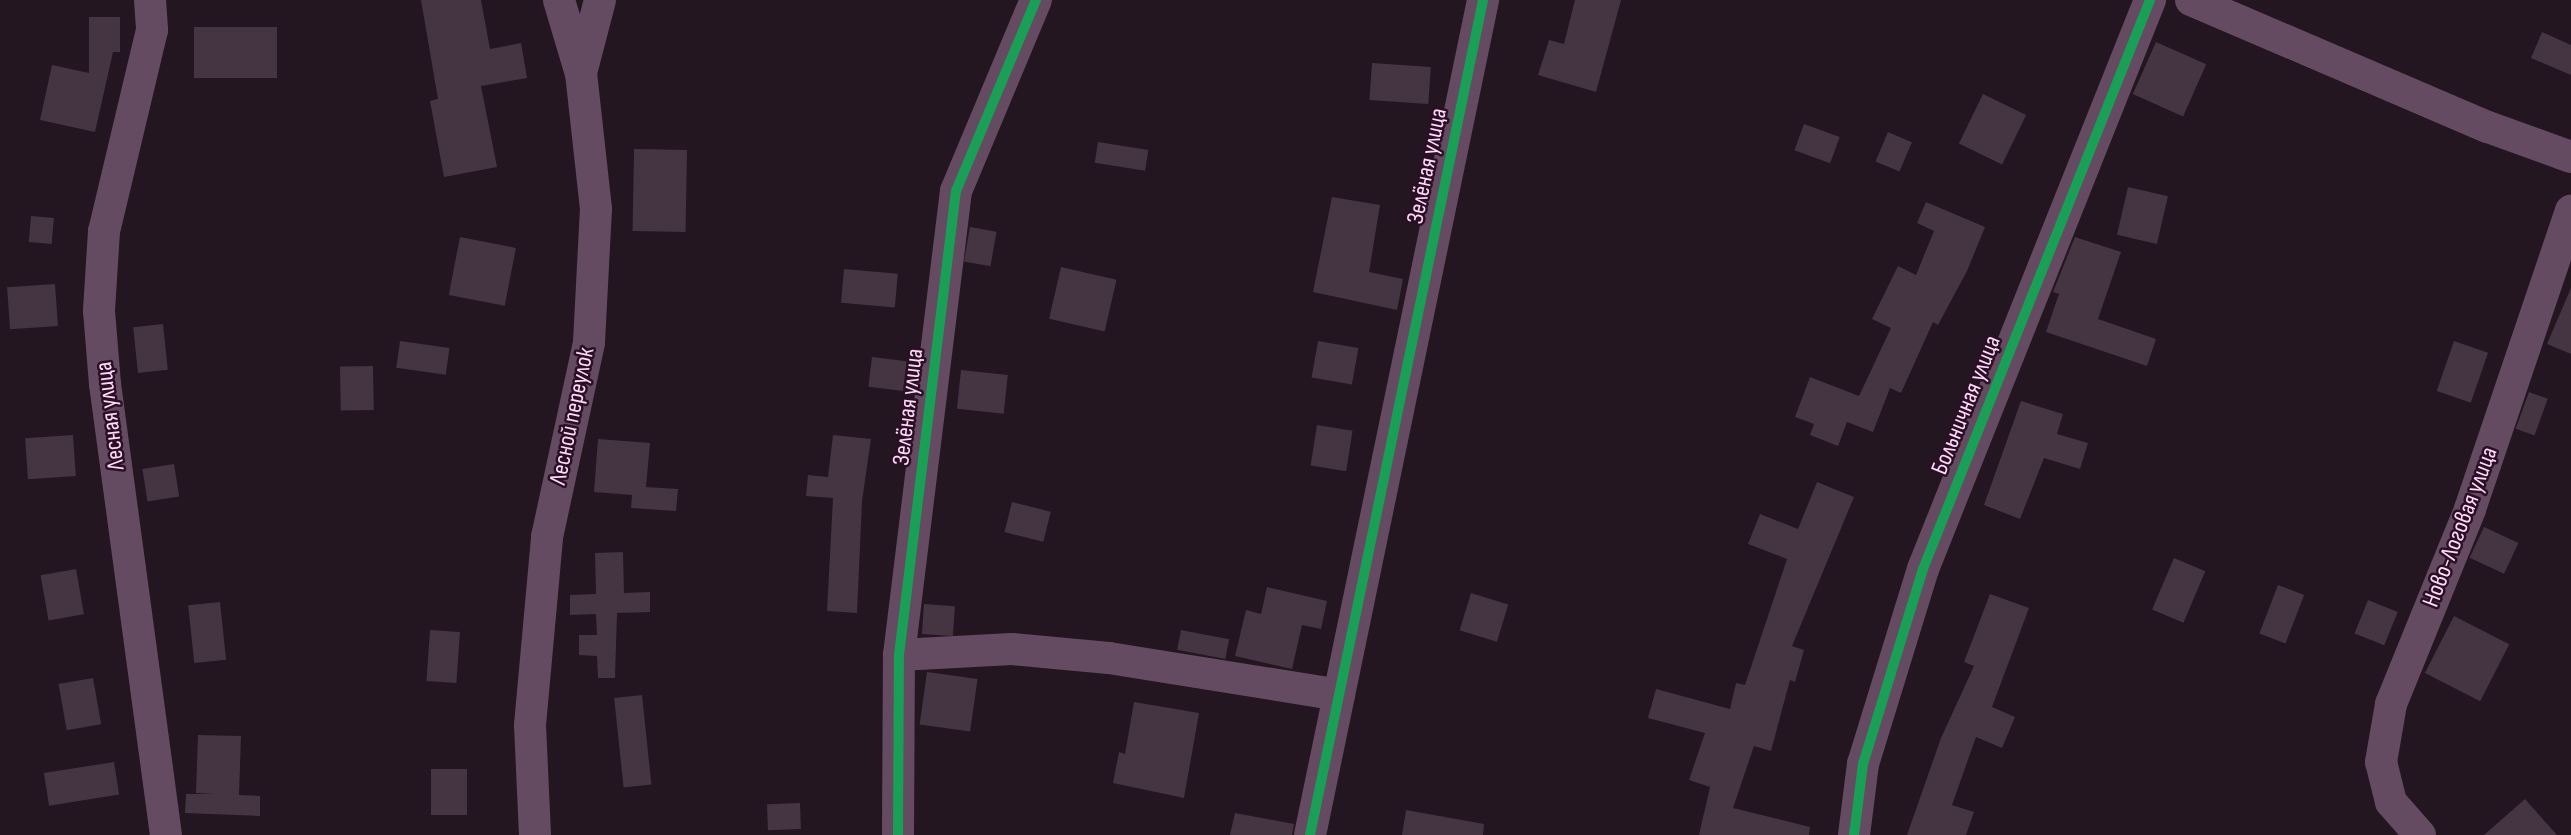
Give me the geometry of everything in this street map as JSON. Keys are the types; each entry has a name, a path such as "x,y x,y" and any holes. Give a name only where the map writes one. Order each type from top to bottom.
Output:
{"street":[{"name":"Лесная улица","path":"150,0 152,30 104,231 99,311 105,384 166,835"},
{"name":"Лесной переулок","path":"535,835 530,725 547,537 589,342 596,209 581,74 559,0"},
{"path":"581,74 600,0"},
{"name":"Зелёная улица","path":"898,835 899,655 956,191 1036,0"},
{"name":"Зелёная улица","path":"1310,835 1483,0"},
{"name":"Больничная улица","path":"1854,835 1863,764 1923,569 2150,0"},
{"path":"2191,0 2488,127 2571,157"},
{"name":"Ново-Логовая улица","path":"2420,835 2391,802 2381,762 2391,705 2470,509 2571,211"},
{"path":"899,655 1012,649 1109,658 1339,695"}],"building":[{"path":"421,0 481,0 490,49 521,43 527,78 481,86 497,167 444,177 430,101 438,99"},
{"path":"1575,0 1621,0 1596,92 1538,75 1549,40 1564,44"},
{"path":"89,17 120,17 120,52 113,52 95,132 40,120 52,65 89,73"},
{"path":"194,27 277,27 277,78 194,78"},
{"path":"2542,32 2571,45 2571,75 2531,58"},
{"path":"2156,42 2206,64 2183,116 2133,94"},
{"path":"1372,63 1431,67 1428,104 1369,100"},
{"path":"1983,94 2026,115 2002,164 1959,143"},
{"path":"1804,124 1840,137 1830,163 1794,150"},
{"path":"1888,132 1912,142 1899,172 1875,161"},
{"path":"1098,142 1148,150 1145,171 1095,163"},
{"path":"634,149 687,150 686,232 633,231"},
{"path":"2128,187 2168,196 2157,244 2117,235"},
{"path":"1332,197 1380,205 1369,272 1403,279 1397,310 1313,292"},
{"path":"1926,202 1985,227 1967,271 1938,325 1933,322 1901,393 1890,388 1873,432 1847,422 1838,446 1810,435 1814,424 1795,417 1810,377 1859,396 1891,328 1872,319 1898,266 1916,275 1934,231 1917,223"},
{"path":"31,216 54,218 52,244 29,242"},
{"path":"970,227 997,232 991,266 964,261"},
{"path":"460,237 516,248 505,306 449,295"},
{"path":"2075,237 2121,252 2098,319 2156,339 2147,366 2046,332 2059,294 2053,292"},
{"path":"1061,267 1117,280 1105,331 1049,319"},
{"path":"844,269 898,274 895,308 841,303"},
{"path":"55,284 58,326 10,329 7,287"},
{"path":"2571,288 2571,354 2547,344"},
{"path":"163,324 168,370 138,373 133,327"},
{"path":"400,341 450,348 446,375 396,368"},
{"path":"1318,341 1358,348 1352,385 1312,377"},
{"path":"2454,341 2488,353 2471,403 2437,391"},
{"path":"872,357 907,361 903,391 868,387"},
{"path":"373,366 374,410 341,411 340,367"},
{"path":"961,370 1008,375 1004,414 957,409"},
{"path":"2529,392 2548,399 2534,435 2516,429"},
{"path":"2021,401 2063,414 2057,434 2088,443 2080,469 2044,458 2020,519 1984,505"},
{"path":"1317,425 1353,431 1346,471 1311,465"},
{"path":"73,435 76,476 28,479 25,438"},
{"path":"833,435 871,439 862,501 857,613 827,611 833,498 806,496 808,475 828,477"},
{"path":"598,439 650,443 646,487 678,489 676,511 631,508 632,495 594,492"},
{"path":"174,464 179,497 148,502 142,469"},
{"path":"1817,482 1854,497 1792,646 1804,650 1795,682 1790,680 1771,751 1754,746 1733,808 1810,827 1809,835 1699,835 1710,787 1689,780 1705,733 1648,718 1656,689 1730,709 1736,683 1745,685 1787,559 1748,544 1760,514 1798,529"},
{"path":"1012,502 1051,512 1043,542 1005,532"},
{"path":"2484,527 2518,543 2504,574 2470,558"},
{"path":"623,552 624,593 650,592 650,612 617,613 615,678 598,678 597,656 579,655 579,635 597,635 596,614 570,615 570,595 596,594 595,553"},
{"path":"2174,558 2205,571 2183,623 2152,610"},
{"path":"76,569 84,614 49,621 41,575"},
{"path":"2278,585 2304,595 2286,644 2259,634"},
{"path":"1267,587 1327,601 1321,629 1302,625 1292,669 1235,656 1246,610 1261,614"},
{"path":"1471,593 1508,604 1497,642 1460,630"},
{"path":"1990,594 2029,608 1992,707 2015,717 2002,748 1976,737 1952,805 1974,812 1966,835 1907,835 1941,738 1974,666 1964,662"},
{"path":"2368,600 2398,612 2384,645 2355,633"},
{"path":"220,602 226,660 194,663 188,605"},
{"path":"924,604 955,606 953,636 922,634"},
{"path":"2454,616 2509,644 2480,701 2425,673"},
{"path":"430,630 460,632 456,683 426,681"},
{"path":"1181,630 1229,639 1225,659 1177,650"},
{"path":"927,672 978,679 970,732 920,724"},
{"path":"93,678 101,724 67,730 59,684"},
{"path":"642,695 651,785 624,787 614,698"},
{"path":"1134,702 1199,713 1184,798 1113,783 1119,752 1125,754"},
{"path":"198,735 241,736 239,795 260,796 260,816 185,813 186,794 214,794 196,793"},
{"path":"114,762 119,795 49,806 44,773"},
{"path":"431,769 467,769 467,815 431,815"},
{"path":"2525,799 2557,835 2484,835"},
{"path":"800,803 801,829 768,830 767,804"},
{"path":"1406,810 1484,824 1483,835 1402,835"},
{"path":"1235,813 1294,824 1292,835 1230,835"}],"cycle path":[{"path":"898,835 899,655 956,191 1036,0"},
{"path":"1310,835 1483,0"},
{"path":"1854,835 1863,764 1923,569 2150,0"}]}
